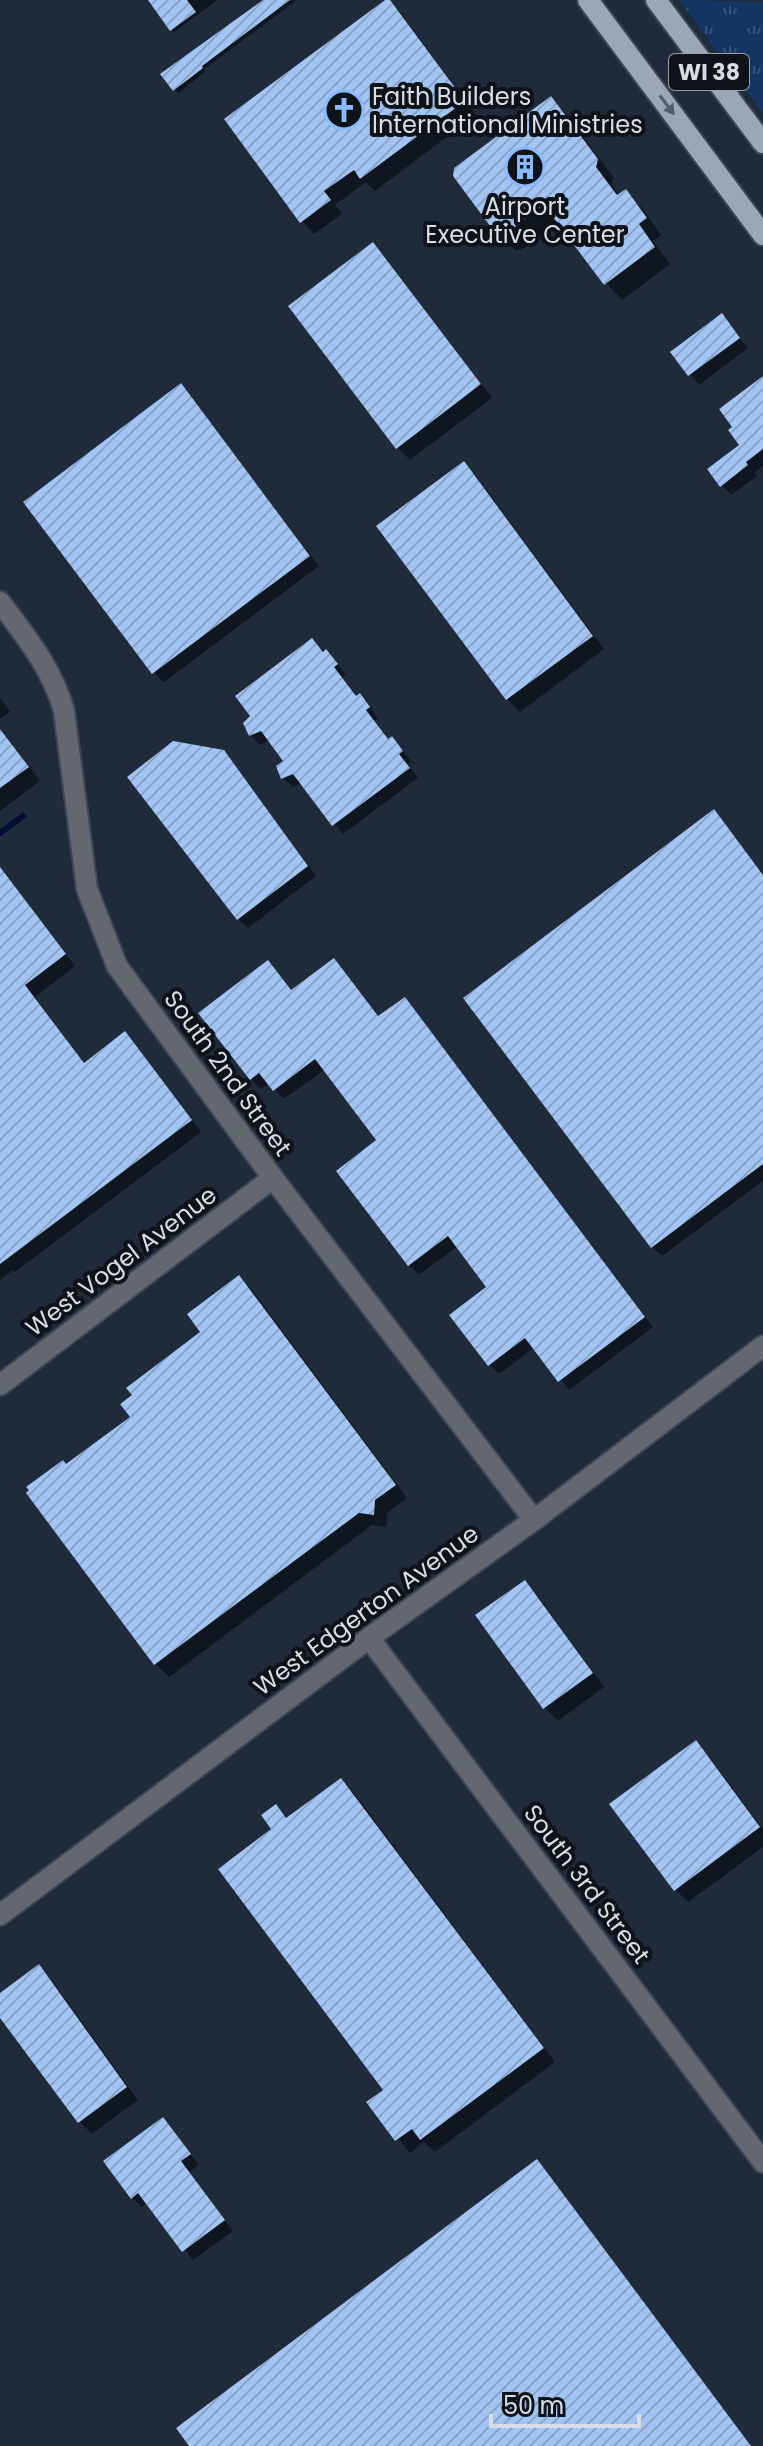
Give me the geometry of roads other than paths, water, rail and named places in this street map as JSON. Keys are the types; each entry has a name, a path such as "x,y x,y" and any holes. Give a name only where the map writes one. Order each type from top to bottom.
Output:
{"main road":[{"name":"WI 38","path":"588,0 763,235"},
{"name":"WI 38","path":"656,0 763,143"}],"street":[{"name":"South 2nd Street","path":"0,602 42,659 58,687 64,711 87,889 117,966 273,1178 534,1520"},
{"name":"West Vogel Avenue","path":"0,1385 273,1178"},
{"name":"West Edgerton Avenue","path":"0,1915 369,1638 534,1520 763,1346"},
{"name":"South 3rd Street","path":"369,1638 763,2162"}],"waterway":[{"path":"0,833 23,816"}],"place":[{"name":"Faith Builders International Ministries","path":"344,110"},
{"name":"Airport Executive Center","path":"525,167"}]}
